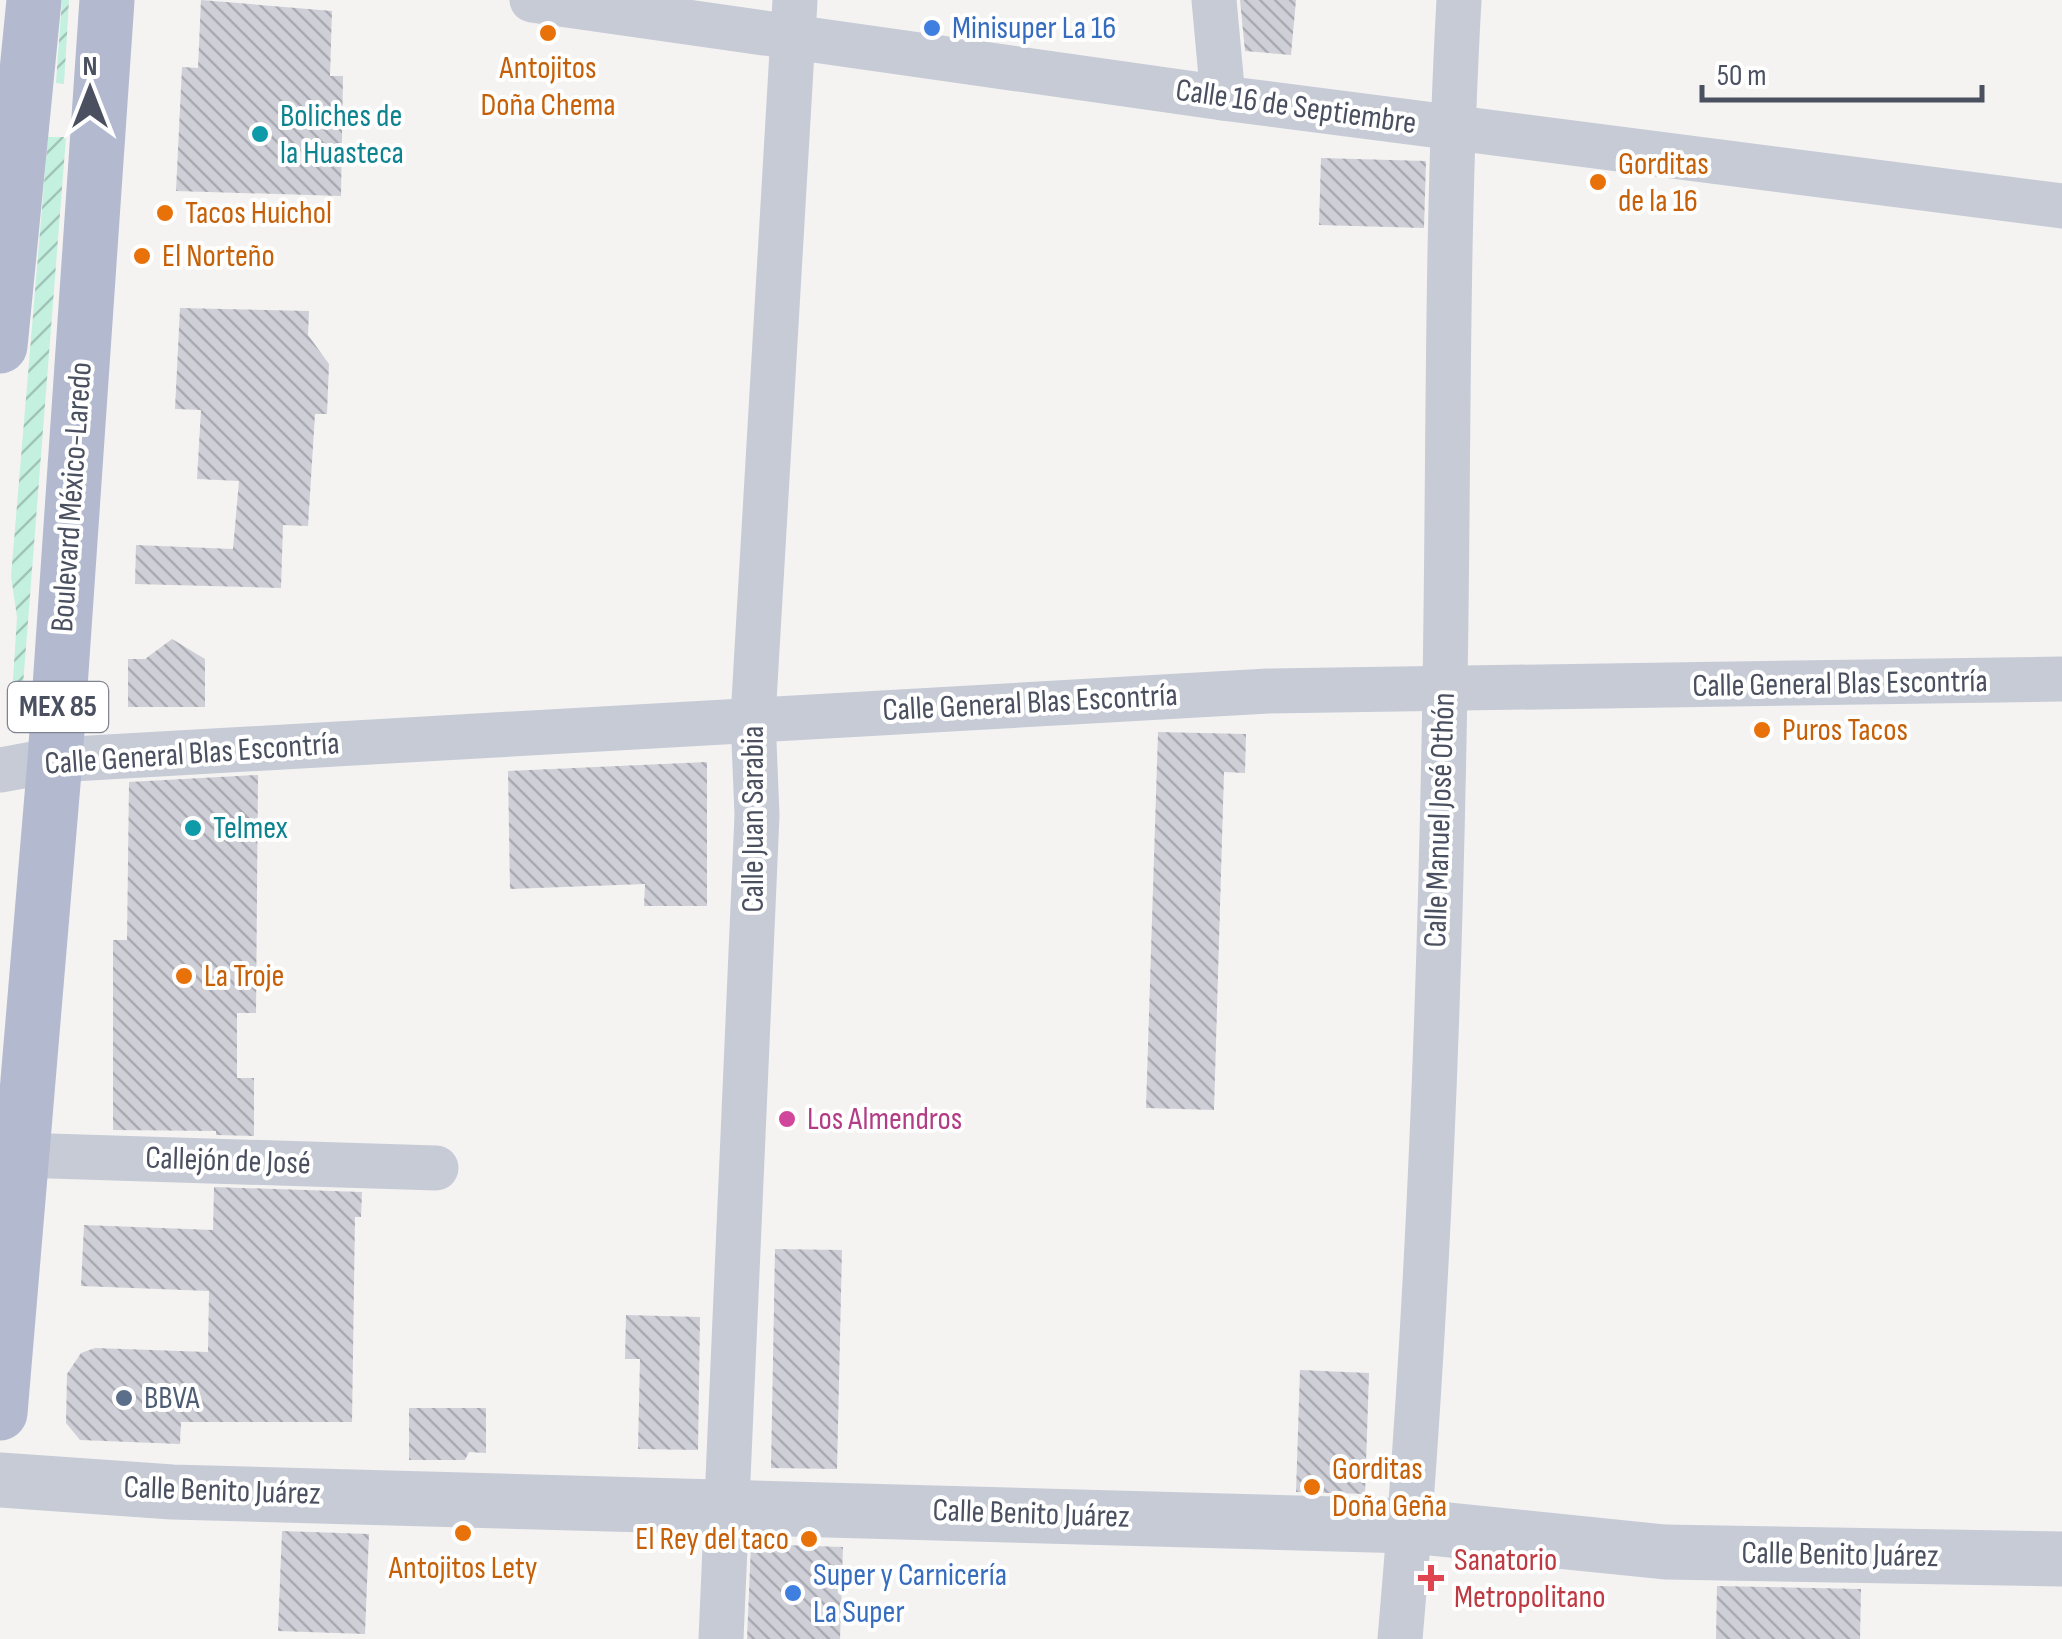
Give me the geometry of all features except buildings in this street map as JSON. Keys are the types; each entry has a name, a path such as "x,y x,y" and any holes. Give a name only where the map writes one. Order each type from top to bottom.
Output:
{"main road":[{"path":"0,346 34,0"},
{"name":"Boulevard México-Laredo","path":"0,1413 55,760 106,0"}],"street":[{"name":"Calle 16 de Septiembre","path":"532,0 795,18 1224,98 2062,206"},
{"path":"1214,0 1224,98"},
{"name":"Calle Manuel José Othón","path":"1400,1639 1410,1526 1445,690 1452,128 1459,0"},
{"name":"Calle Juan Sarabia","path":"720,1639 757,815 752,718 795,18"},
{"name":"Calle General Blas Escontría","path":"0,770 55,760 1268,691 2062,679"},
{"name":"Callejón de José","path":"19,1154 436,1168"},
{"name":"Calle Benito Juárez","path":"0,1480 172,1492 728,1504 1410,1526 1665,1552 2062,1559"}],"green space":[{"path":"62,0 69,0 64,84 56,83"},
{"path":"48,137 66,137 20,723 14,722 11,712 17,617 11,576"}],"place":[{"name":"Minisuper La 16","path":"932,28"},
{"name":"Antojitos Doña Chema","path":"548,33"},
{"name":"Boliches de la Huasteca","path":"260,134"},
{"name":"Gorditas de la 16","path":"1598,182"},
{"name":"Tacos Huichol","path":"165,213"},
{"name":"El Norteño","path":"142,256"},
{"name":"Puros Tacos","path":"1762,730"},
{"name":"Telmex","path":"193,828"},
{"name":"La Troje","path":"184,976"},
{"name":"Los Almendros","path":"787,1119"},
{"name":"BBVA","path":"124,1398"},
{"name":"Gorditas Doña Geña","path":"1312,1487"},
{"name":"Antojitos Lety","path":"463,1533"},
{"name":"El Rey del taco","path":"809,1539"},
{"name":"Sanatorio Metropolitano","path":"1431,1578"},
{"name":"Super y Carnicería La Super","path":"793,1593"}]}
